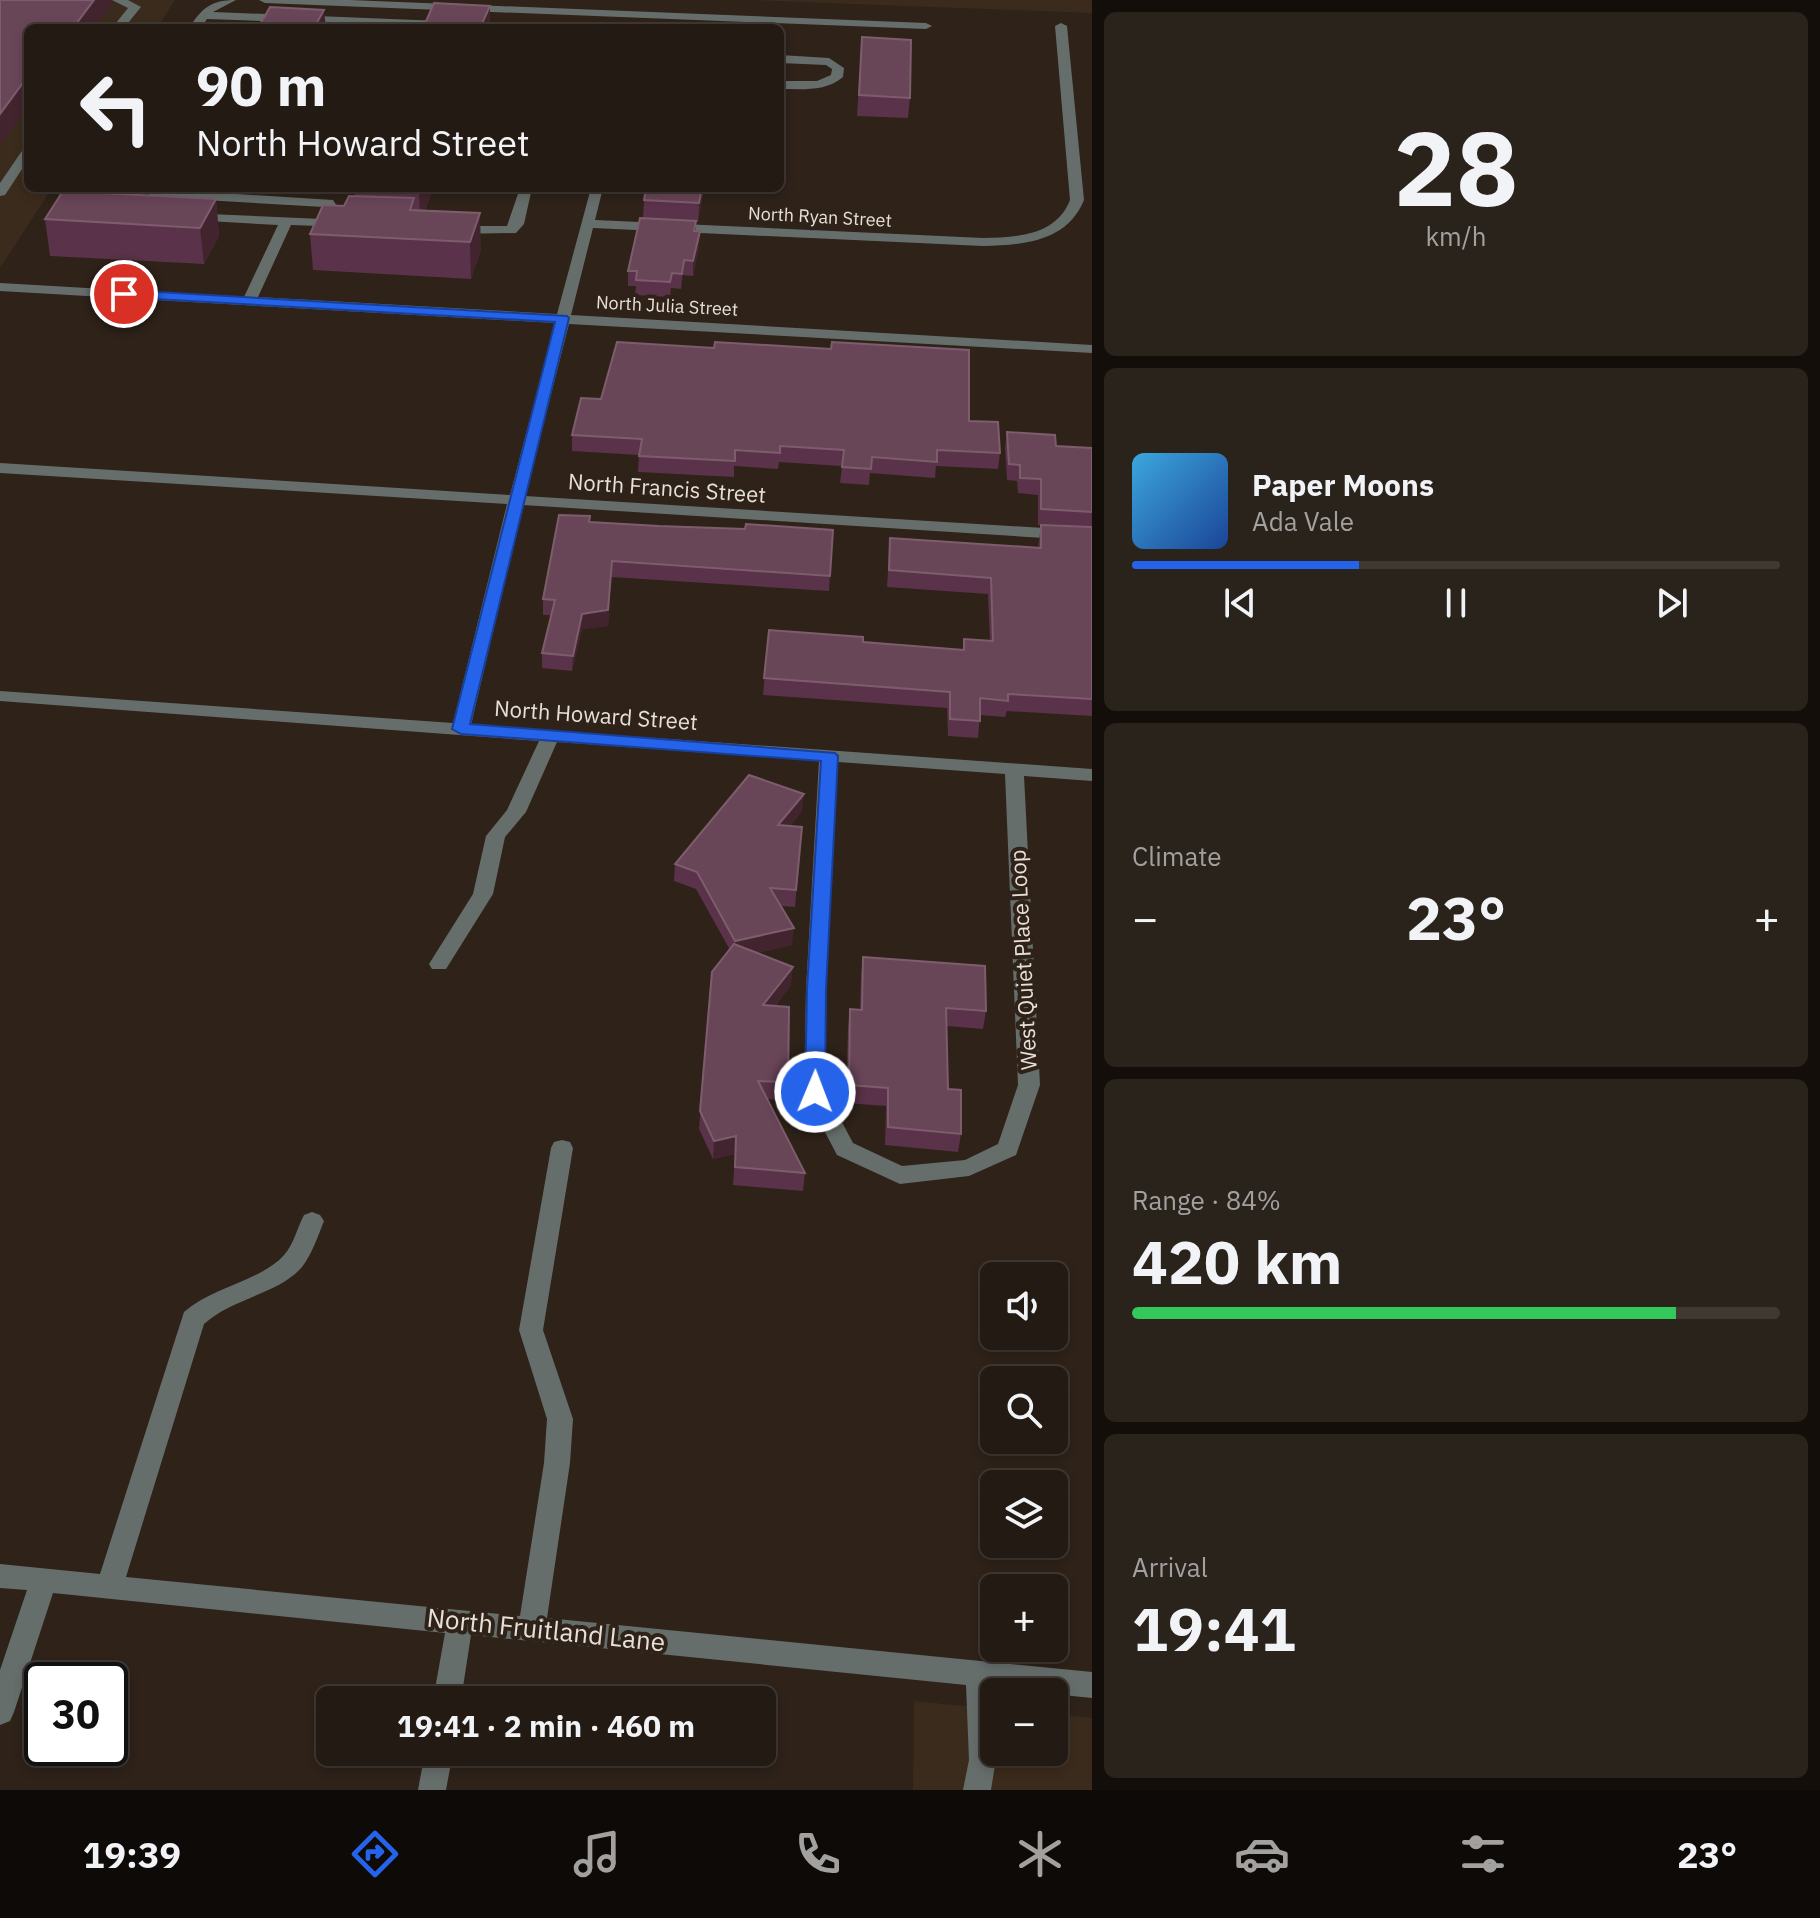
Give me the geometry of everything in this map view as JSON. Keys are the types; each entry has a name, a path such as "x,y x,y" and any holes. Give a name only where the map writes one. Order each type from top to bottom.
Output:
{"street":[{"path":"118,0 135,7 121,24"},
{"path":"197,24 203,15 221,1 230,0"},
{"path":"265,0 926,26"},
{"path":"641,24 647,0"},
{"path":"203,15 444,24"},
{"path":"589,24 593,15"},
{"path":"242,24 247,16"},
{"name":"North Ryan Street","path":"588,224 983,242 1018,240 1050,231 1071,217 1077,200 1061,26"},
{"path":"784,59 829,62 838,68 837,77 829,82 811,86 784,85"},
{"path":"0,192 24,157"},
{"path":"151,192 328,203 333,211 327,223"},
{"path":"444,230 511,230 517,224 525,192"},
{"path":"461,729 596,192"},
{"path":"249,219 260,199"},
{"path":"173,215 357,225"},
{"path":"249,301 286,221"},
{"name":"North Julia Street","path":"0,287 1092,349"},
{"name":"North Francis Street","path":"0,468 1092,536"},
{"name":"North Howard Street","path":"0,696 1092,775"},
{"path":"439,964 483,894 496,836 516,812 550,736"},
{"name":"West Quiet Place Loop","path":"829,756 816,989 815,1092 845,1149 900,1175 969,1168 1008,1149 1029,1085 1014,770"},
{"path":"532,1629 557,1463 560,1419 531,1330 562,1148"},
{"path":"109,1587 193,1319 217,1299 279,1272 292,1262 312,1221"},
{"name":"North Fruitland Lane","path":"0,1576 1092,1685"},
{"path":"0,1712 44,1580"},
{"path":"449,1686 460,1622"},
{"path":"977,1790 983,1760 980,1674"},
{"path":"432,1790 436,1766"}],"shaded area":[{"path":"0,0 175,0 160,24 24,24 24,192 49,192 0,268"},
{"path":"750,0 1092,0 1092,13"},
{"path":"914,1701 980,1708 980,1766 1068,1766 1068,1715 1092,1718 1092,1790 913,1790"}],"building":[{"path":"0,0 94,0 76,24 24,24 24,81 0,114"},
{"path":"434,3 490,6 482,24 425,24"},
{"path":"270,7 324,10 316,24 260,24"},
{"path":"862,37 911,40 910,98 859,95"},
{"path":"62,192 216,199 200,228 45,219"},
{"path":"645,192 701,192 699,203 644,200"},
{"path":"349,196 414,198 410,210 480,213 470,242 310,234 323,205 344,206"},
{"path":"640,218 696,221 694,231 700,231 693,261 684,260 682,274 672,273 670,282 636,280 637,271 628,271"},
{"path":"617,342 714,348 715,342 831,349 832,342 969,350 969,421 998,422 1000,453 937,450 937,462 872,457 871,469 842,467 844,450 780,446 780,453 735,450 735,461 639,456 642,439 572,435 581,398 601,399"},
{"path":"1007,432 1055,435 1056,446 1092,448 1092,512 1041,509 1041,479 1020,478 1020,465 1009,464"},
{"path":"559,515 590,516 589,522 659,526 745,529 746,524 833,530 830,576 612,561 608,610 582,614 573,656 542,653 555,600 543,599"},
{"path":"1041,525 1092,527 1092,699 1008,694 1008,701 980,698 980,721 950,719 950,692 764,678 769,630 863,637 863,642 964,650 964,639 993,641 991,578 889,570 890,538 1041,548"},
{"path":"749,775 804,794 778,825 802,827 796,890 770,888 794,928 735,941 697,872 675,864"},
{"path":"734,944 793,967 763,1005 789,1007 788,1082 758,1081 805,1173 735,1167 736,1136 714,1141 700,1111 712,972"},
{"path":"863,957 985,966 986,1011 946,1008 948,1089 961,1090 961,1134 888,1127 888,1088 849,1085 850,1009 862,1010"}],"route":[{"path":"124,294 563,318 461,729 829,756 816,989 815,1092"}]}
